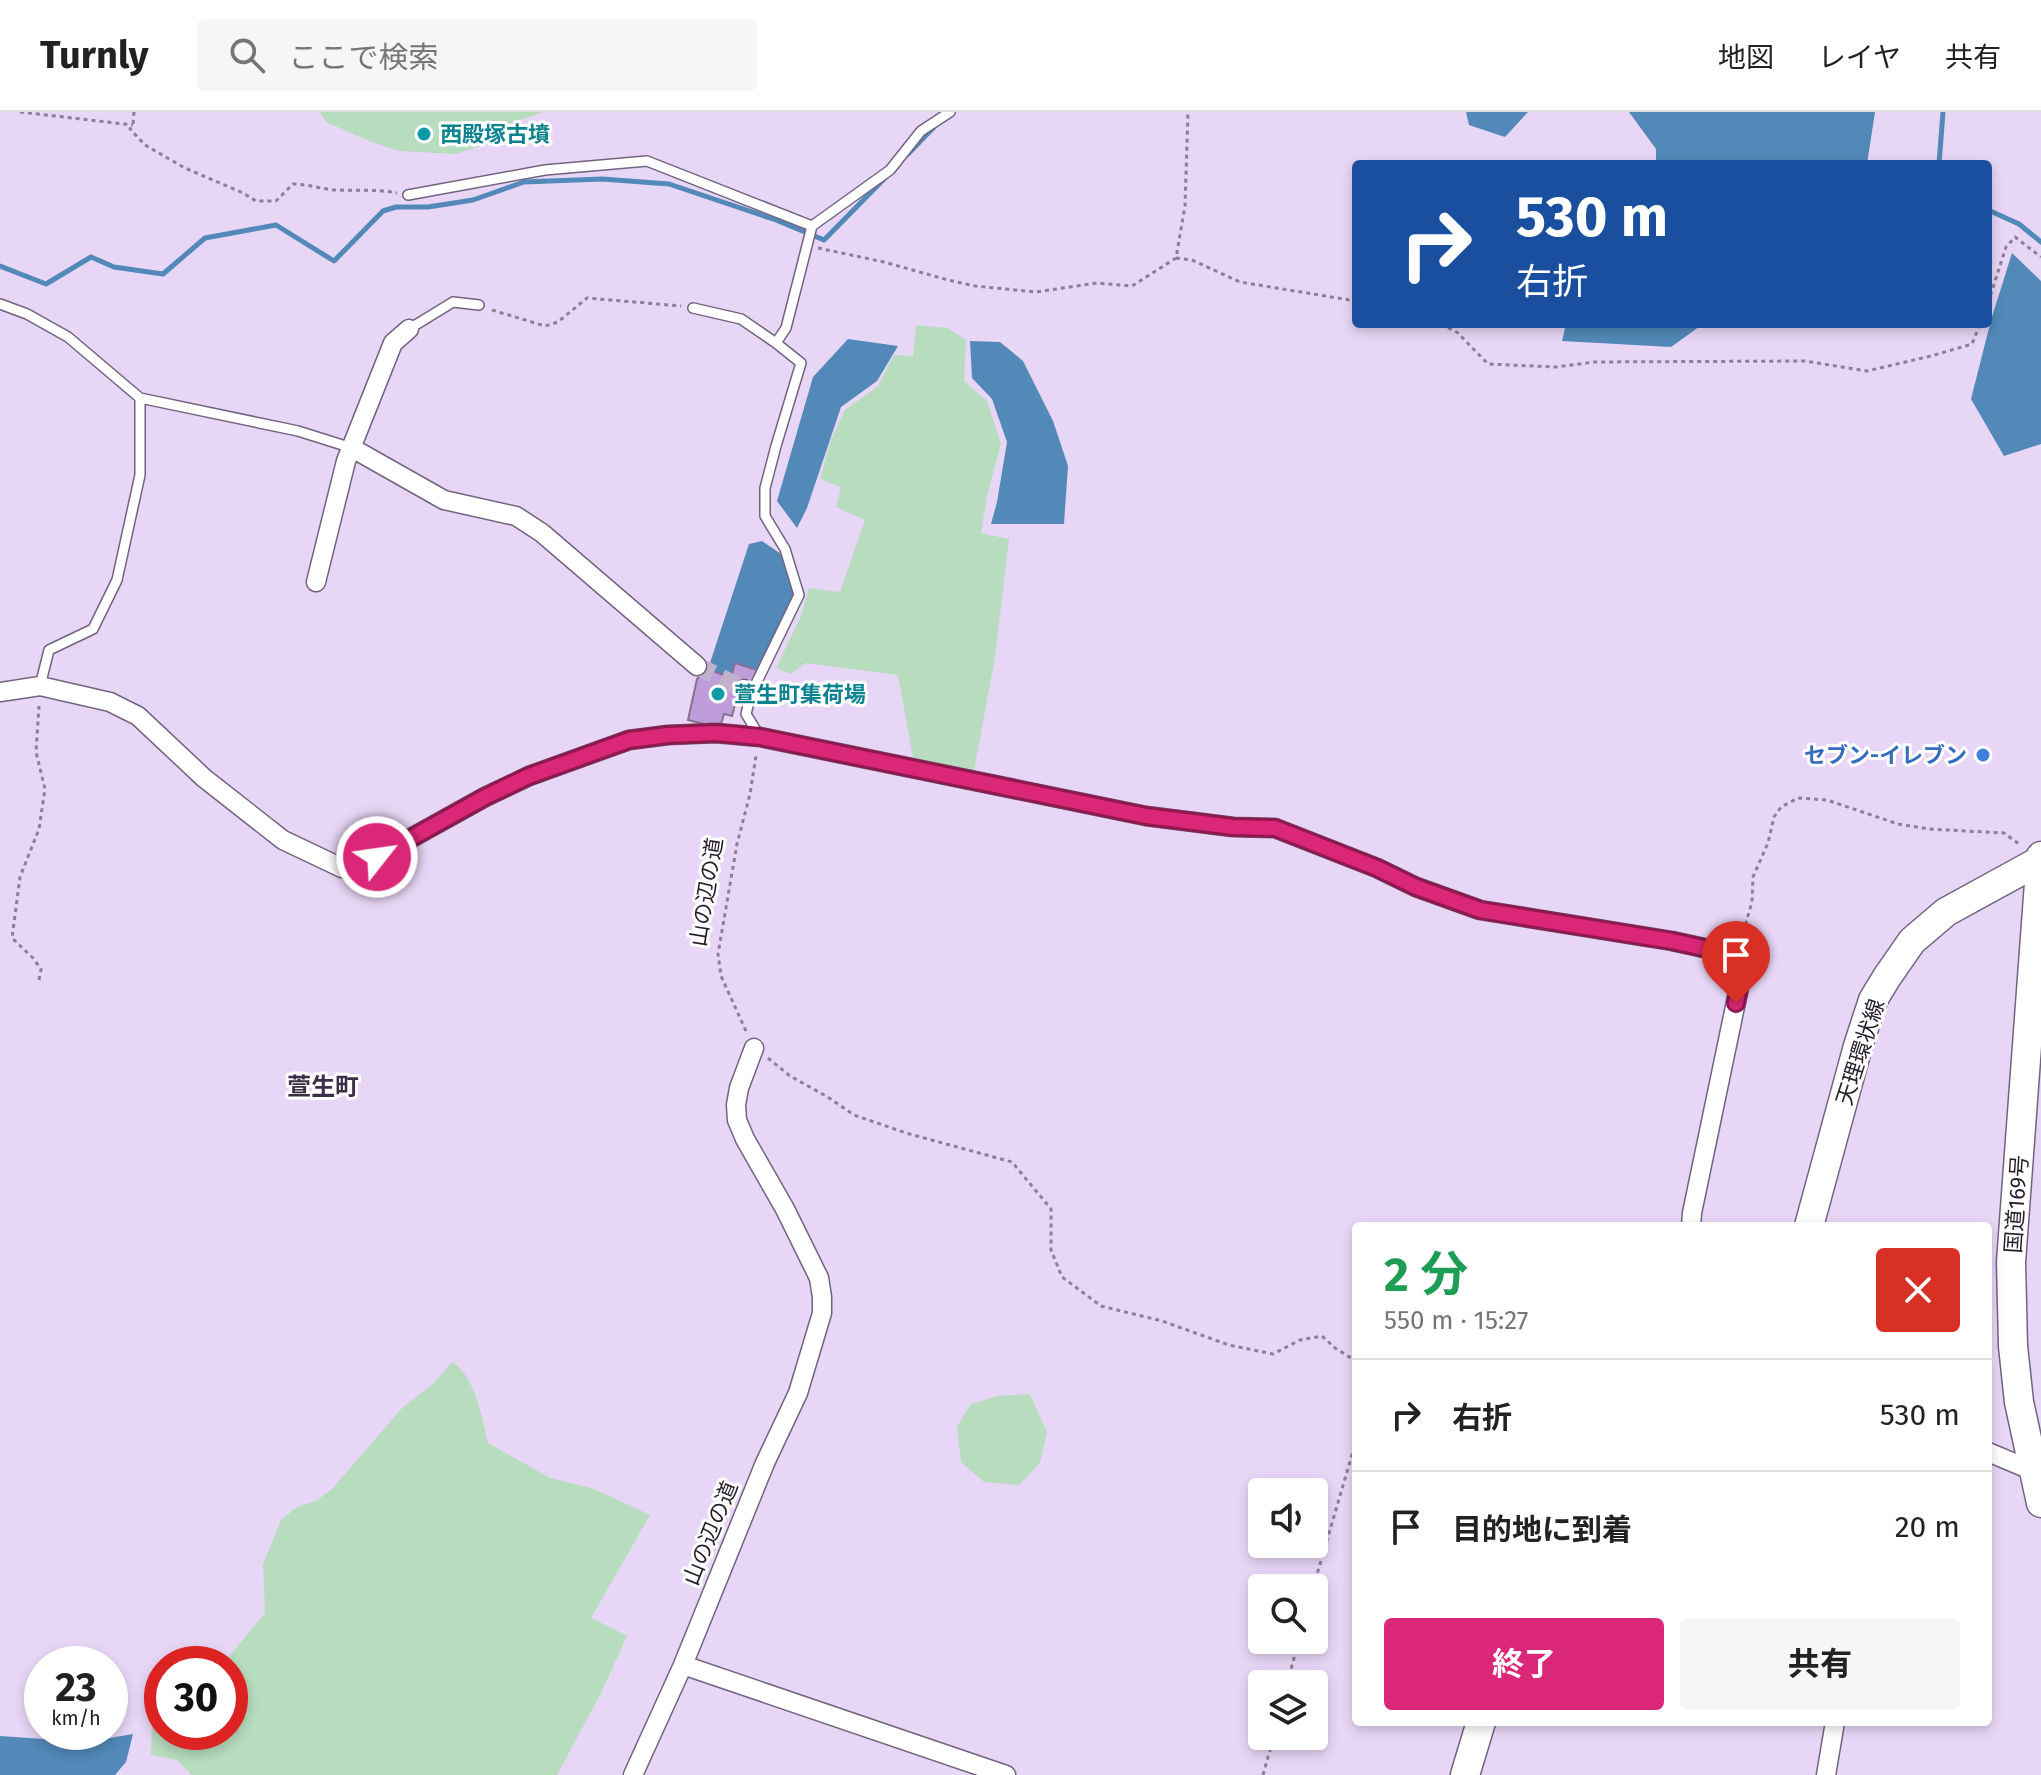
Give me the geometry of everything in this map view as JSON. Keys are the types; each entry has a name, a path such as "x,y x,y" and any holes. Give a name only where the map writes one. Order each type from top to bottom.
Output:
{"main road":[{"name":"天理環状線","path":"1810,1222 1858,1046 1873,1000 1887,977 1912,941 1946,912 2041,858"},
{"name":"国道169号","path":"2041,858 2011,1262 2017,1388 2041,1503"},
{"path":"1465,1775 1480,1726"}],"street":[{"path":"316,582 346,461 393,343 409,329"},
{"path":"352,448 444,500 516,516 542,533 697,666"},
{"path":"0,692 40,686 110,702 138,716 204,778 283,840 342,868 377,857 473,803 529,776 629,740 716,733 760,737 1146,816 1233,827 1275,828 1377,868 1416,887 1480,910 1672,941 1736,955 1742,973 1691,1222"},
{"name":"山の辺の道","path":"633,1775 683,1665 740,1521 798,1393 822,1313 819,1278 737,1120 739,1088 754,1048"},
{"path":"1992,1454 2037,1473"},
{"path":"683,1665 977,1770 1006,1775"},
{"path":"1826,1775 1834,1726"}],"lane":[{"path":"776,343 786,328 812,226 890,170 921,131 950,112"},
{"path":"408,195 545,170 647,161 812,226"},
{"path":"409,329 453,302 479,305"},
{"path":"0,304 27,314 68,337 140,398 298,431 352,448"},
{"path":"693,308 741,319 801,363 765,488 765,516 785,549 799,595 747,692 746,714 760,737"},
{"path":"40,686 49,650 93,629 117,580 140,475 140,398"}],"path":[{"path":"20,112 133,125"},
{"path":"134,112 130,129 145,145 185,168 256,201 276,201 293,184 408,195"},
{"path":"1176,258 1185,206 1188,112"},
{"path":"1992,291 2006,247 2015,237 2041,257"},
{"path":"807,246 975,286 1036,292 1097,283 1132,286 1176,258 1192,260 1240,282 1352,300"},
{"path":"479,305 545,326 558,322 587,298 693,308"},
{"path":"1449,328 1458,333 1488,364 1556,367 1594,362 1805,361 1867,371 1972,344 1978,328"},
{"path":"39,980 41,969 12,938 20,877 39,829 45,789 36,752 40,686"},
{"name":"山の辺の道","path":"754,1048 721,976 718,954 760,737"},
{"path":"1736,955 1752,902 1753,877 1768,843 1774,817 1781,807 1798,798 1827,800 1898,824 2004,833 2041,858"},
{"path":"754,1048 790,1076 854,1115 906,1133 1012,1162 1051,1209 1051,1250 1062,1277 1101,1306 1162,1321 1229,1345 1273,1354 1300,1340 1322,1336 1352,1359"},
{"path":"1317,1574 1352,1455"},
{"path":"1263,1775 1270,1750"}],"green space":[{"name":"西殿塚古墳","path":"320,112 544,112 501,127 486,144 456,154 399,151 326,122"},
{"path":"916,325 948,328 966,340 964,381 987,401 1001,444 981,533 1009,539 995,657 974,771 913,758 898,675 806,663 790,674 776,668 801,616 809,588 840,592 865,520 836,507 841,487 820,479 831,440 845,410 878,386 894,355 913,356"},
{"path":"452,1362 460,1368 472,1387 488,1443 550,1478 594,1489 650,1515 591,1618 627,1636 601,1693 557,1775 192,1775 177,1760 151,1755 151,1750 248,1750 248,1646 238,1646 265,1613 263,1565 281,1520 297,1507 316,1501 332,1489 402,1408 434,1383"},
{"path":"1030,1394 1047,1432 1040,1463 1019,1485 984,1482 961,1462 957,1427 970,1405 997,1396"}],"water":[{"path":"1466,112 1528,112 1505,137 1469,125"},
{"path":"1629,112 1875,112 1868,160 1656,160 1656,149"},
{"path":"2012,253 2041,281 2041,444 2004,456 1971,399 1989,328 1992,328 1992,317"},
{"path":"1565,328 1697,328 1671,347 1562,341"},
{"path":"848,339 898,346 877,381 841,407 807,508 797,528 777,501 813,377"},
{"path":"970,341 1000,342 1023,361 1053,421 1068,466 1064,524 991,524 1007,442 992,399 972,378"},
{"path":"762,541 781,554 794,595 757,670 736,663 731,678 708,669 749,544"},
{"path":"133,1734 126,1762 115,1775 0,1775 0,1736 24,1738 24,1750 128,1750 128,1735"}],"building":[{"name":"萱生町集荷場","path":"735,663 757,670 750,687 736,701 732,716 724,714 720,728 688,720 697,679 708,669 731,678"}],"waterway":[{"path":"1939,160 1943,112"},
{"path":"908,154 934,127"},
{"path":"0,266 46,284 91,257 114,267 163,274 205,238 276,225 334,261 383,211 396,207 428,207 473,200 524,182 602,179 669,184 776,220 824,240 887,176"},
{"path":"1992,212 2019,224 2041,242"}],"tunnel":[{"path":"697,666 744,689"}],"place":[{"name":"西殿塚古墳","path":"424,134"},
{"name":"萱生町集荷場","path":"718,694"},
{"name":"セブン-イレブン","path":"1983,755"}],"district":[{"name":"萱生町","path":"323,1087"}],"route":[{"path":"377,857 529,776 629,740 716,733 760,737 1146,816 1233,827 1275,828 1377,868 1416,887 1480,910 1672,941 1736,955 1742,973 1736,1003"}]}
